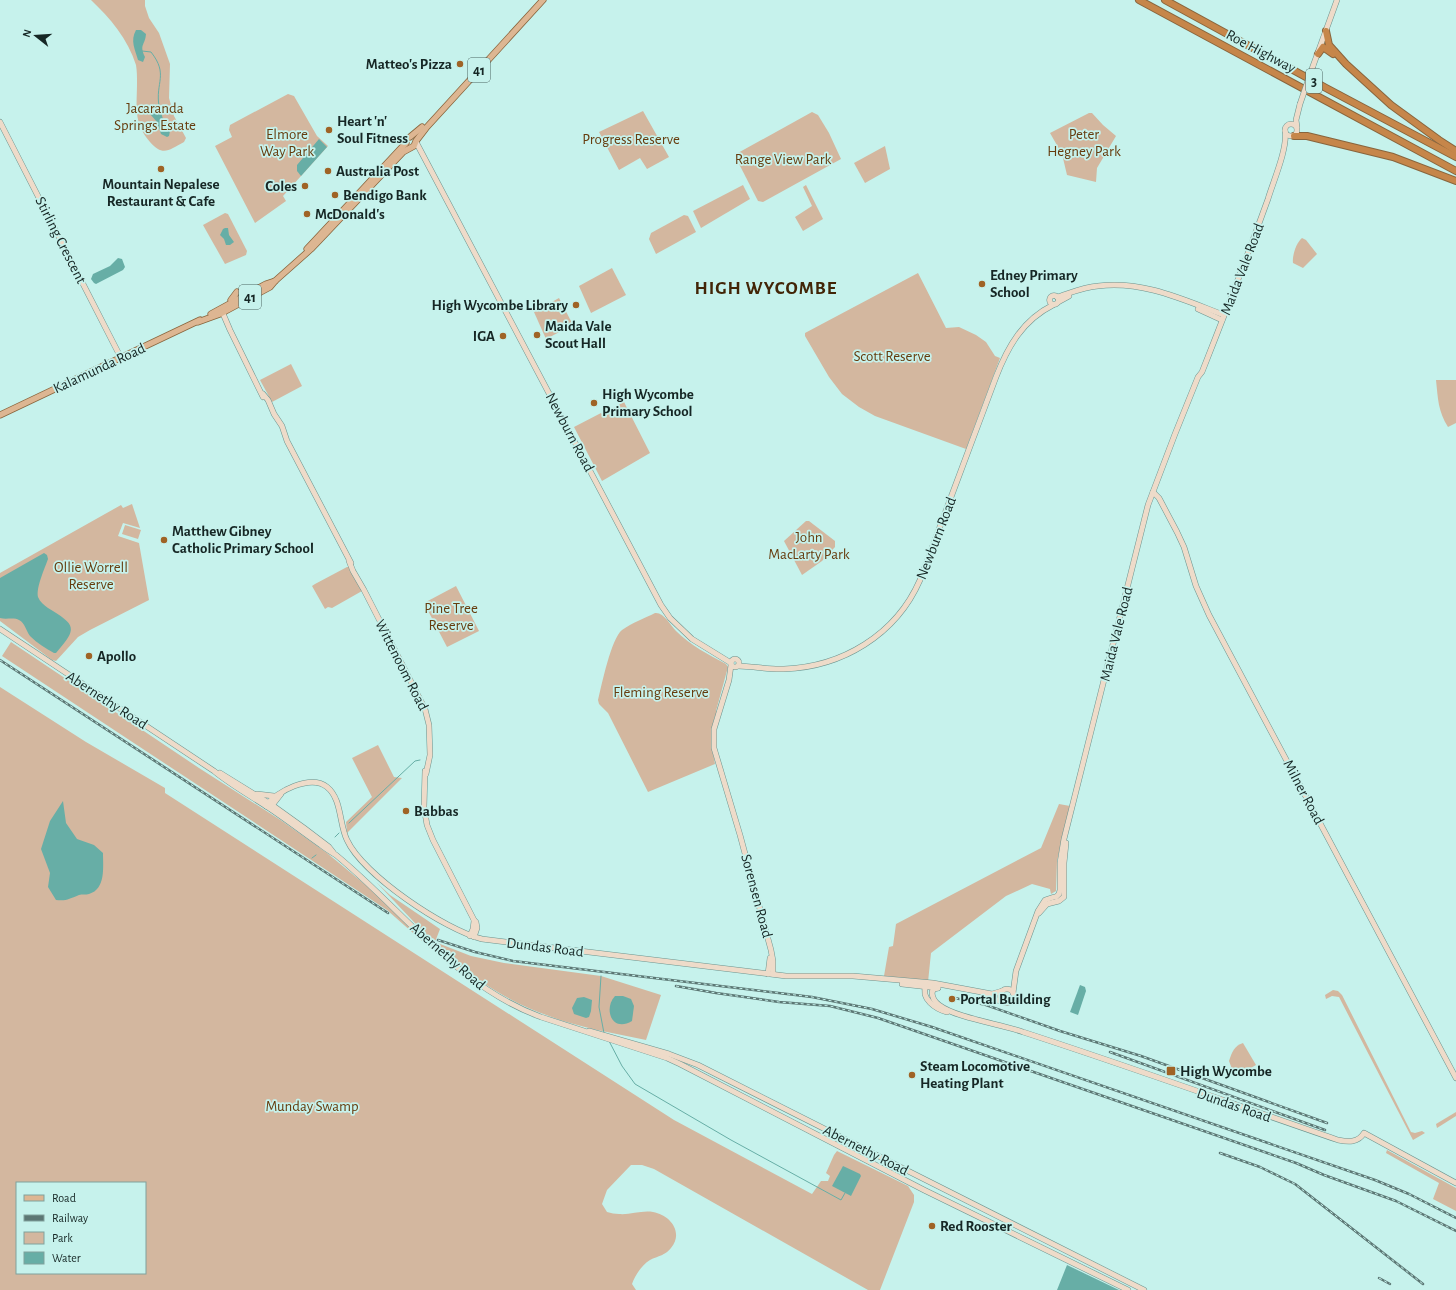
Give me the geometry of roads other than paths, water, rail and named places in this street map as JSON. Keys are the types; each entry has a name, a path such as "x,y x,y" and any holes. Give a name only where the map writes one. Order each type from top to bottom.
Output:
{"highway":[{"name":"Roe Highway","path":"1139,0 1456,171"},
{"name":"Roe Highway","path":"1166,0 1326,88 1456,157"},
{"path":"1326,31 1328,43 1340,58 1390,105 1456,151"},
{"path":"1318,54 1320,49 1324,48 1340,58"},
{"path":"1294,136 1307,136 1393,157 1456,181"}],"main road":[{"name":"Kalamunda Road","path":"0,415 270,287 311,249 403,152 412,147 414,139 419,131 539,0"},
{"name":"Kalamunda Road","path":"298,260 330,222 406,143 406,140 414,139 426,128 543,0"},
{"path":"1297,111 1297,132 1294,136 1287,135 1285,132 1287,125 1293,119 1300,104 1337,0"},
{"name":"Stirling Crescent","path":"0,122 122,358"},
{"path":"1287,125 1293,124 1297,128"},
{"name":"Maida Vale Road","path":"1279,165 1285,142 1285,132"},
{"name":"Maida Vale Road","path":"1003,990 1009,986 1016,971 1043,901 1055,897 1060,892 1061,853 1152,495 1201,379 1202,372 1251,248 1286,146 1294,136"},
{"name":"Newburn Road","path":"414,139 661,605 675,624 692,639 709,651 735,664 783,670 807,667 832,661 858,649 878,635 897,616 908,602 920,580 1004,357 1016,336 1029,322 1054,301 1097,286 1110,284 1136,286 1162,292 1223,318"},
{"path":"406,143 412,147"},
{"name":"Newburn Road","path":"412,147 418,152 439,186"},
{"path":"368,182 372,183 390,166"},
{"path":"330,222 332,222 352,205"},
{"name":"Kalamunda Road","path":"220,311 227,305 266,284 275,281"},
{"path":"227,305 237,292"},
{"name":"Wittenoom Road","path":"220,311 264,400 349,561 353,572 364,590 423,703 428,721 429,742 425,771 424,807 427,826 474,920 472,936"},
{"name":"Milner Road","path":"1152,495 1158,498 1181,542 1196,586 1209,615 1456,1078"},
{"name":"Abernethy Road","path":"0,629 226,780 269,805"},
{"name":"Sorensen Road","path":"735,664 714,729 714,748 771,950 773,961 770,974"},
{"name":"Abernethy Road","path":"214,771 223,774 251,792 334,854 368,883 465,975 500,998 526,1011 595,1036 667,1058 680,1064 924,1190 1128,1290"},
{"name":"Dundas Road","path":"269,805 274,796 306,782 316,782 328,788 336,798 346,839 353,852 363,863 390,887 439,920 472,936 505,943 770,974 792,976 840,975 918,986 928,985 938,988 986,995"},
{"path":"269,805 283,791"},
{"path":"251,792 263,796 274,796"},
{"name":"Maida Vale Road","path":"1037,916 1047,904 1059,901 1064,896 1064,863 1067,832"},
{"name":"Maida Vale Road","path":"1013,993 1016,971"},
{"name":"Dundas Road","path":"882,980 956,987 986,995"},
{"path":"928,985 932,995"},
{"path":"928,985 925,991 928,1000"},
{"name":"Dundas Road","path":"918,986 928,1000 937,1008 948,1012 1023,1032 1338,1140 1353,1142 1364,1133 1456,1182"},
{"path":"932,995 933,990 938,988"},
{"path":"1008,989 1013,993 1012,1000 1009,1002 1004,1002 986,995 995,994 1008,989"},
{"path":"1003,990 1000,997 1004,1002"},
{"name":"Dundas Road","path":"932,995 938,1004 956,1013"},
{"name":"Abernethy Road","path":"580,1030 600,1033 669,1054 698,1065 1144,1290"}],"water":[{"path":"136,30 141,30 146,34 142,47 145,57 143,62 138,60 134,45 133,38"},
{"path":"156,106 159,106 163,119 170,131 169,136 167,137 161,134 157,122 150,114"},
{"path":"319,139 327,147 301,176 297,171 297,165"},
{"path":"225,228 228,228 229,235 234,242 230,245 226,245 224,239 220,235"},
{"path":"118,258 122,259 125,267 123,270 96,284 94,283 91,279 93,274 110,266"},
{"path":"44,553 47,555 48,559 39,583 38,597 45,606 69,623 71,628 68,638 56,653 47,649 33,639 23,623 19,620 0,618 0,578"},
{"path":"63,801 66,823 77,839 94,845 103,853 103,871 101,883 94,891 89,894 68,899 56,900 48,887 50,873 41,849 50,821"},
{"path":"1080,985 1085,987 1086,991 1078,1015 1070,1012"},
{"path":"615,996 623,996 631,999 634,1006 632,1021 625,1024 619,1024 612,1018 610,1007 611,1001"},
{"path":"584,997 592,1000 589,1017 586,1018 574,1014 572,1008 577,998"},
{"path":"843,1166 860,1174 861,1176 851,1196 832,1186"},
{"path":"1067,1265 1119,1290 1057,1290"}],"waterway":[{"path":"142,51 151,52 159,67 159,106"},
{"path":"349,823 415,761 420,760"},
{"path":"335,837 339,833"},
{"path":"312,858 316,855"},
{"path":"601,976 599,1007 604,1033"},
{"path":"609,1041 622,1066 635,1084 731,1140 841,1200 845,1193"}],"railway":[{"path":"0,660 388,913"},
{"path":"438,940 475,952 513,961 812,997 872,1009 932,1027 1375,1180 1409,1194 1456,1218"},
{"path":"676,986 779,1002 830,1006 878,1018 1296,1163 1324,1175 1396,1201 1456,1231"},
{"path":"955,998 986,1005 1060,1031 1141,1056 1327,1123"},
{"path":"1110,1052 1325,1130"},
{"path":"1220,1153 1260,1167 1295,1184 1423,1284"},
{"path":"1379,1278 1390,1284"}],"place":[{"name":"Matteo's Pizza","path":"460,64"},
{"name":"Heart 'n' Soul Fitness","path":"329,130"},
{"name":"Mountain Nepalese Restaurant & Cafe","path":"161,169"},
{"name":"Australia Post","path":"328,171"},
{"name":"Coles","path":"305,186"},
{"name":"Bendigo Bank","path":"335,195"},
{"name":"McDonald's","path":"307,214"},
{"name":"Edney Primary School","path":"982,284"},
{"name":"High Wycombe Library","path":"576,305"},
{"name":"Maida Vale Scout Hall","path":"537,335"},
{"name":"IGA","path":"503,336"},
{"name":"High Wycombe Primary School","path":"594,403"},
{"name":"Matthew Gibney Catholic Primary School","path":"164,540"},
{"name":"Apollo","path":"89,656"},
{"name":"Babbas","path":"406,811"},
{"name":"Portal Building","path":"952,999"},
{"name":"High Wycombe","path":"1171,1071"},
{"name":"Steam Locomotive Heating Plant","path":"912,1075"},
{"name":"Red Rooster","path":"932,1226"}],"district":[{"name":"HIGH WYCOMBE","path":"766,287"}],"park label":[{"name":"Jacaranda Springs Estate","path":"155,116"},
{"name":"Progress Reserve","path":"631,139"},
{"name":"Elmore Way Park","path":"287,142"},
{"name":"Peter Hegney Park","path":"1084,142"},
{"name":"Range View Park","path":"783,159"},
{"name":"Scott Reserve","path":"892,356"},
{"name":"John MacLarty Park","path":"809,546"},
{"name":"Ollie Worrell Reserve","path":"91,576"},
{"name":"Pine Tree Reserve","path":"451,616"},
{"name":"Fleming Reserve","path":"661,692"},
{"name":"Munday Swamp","path":"312,1106"}]}
